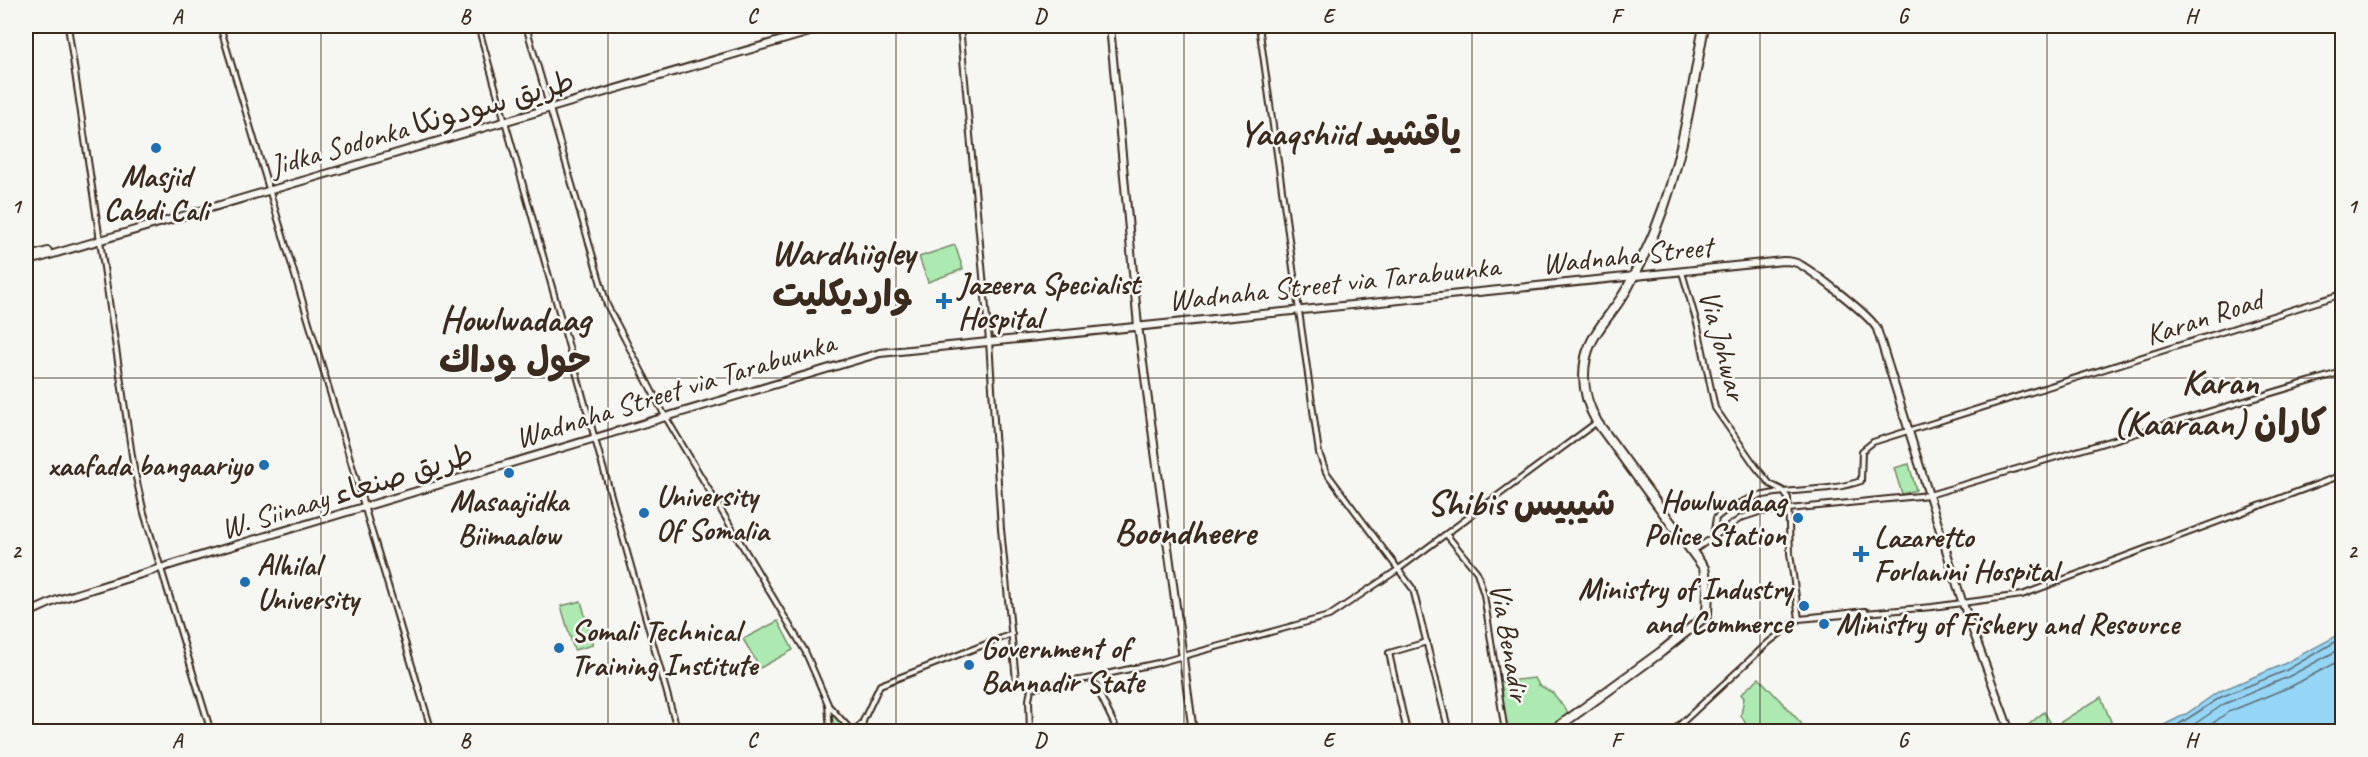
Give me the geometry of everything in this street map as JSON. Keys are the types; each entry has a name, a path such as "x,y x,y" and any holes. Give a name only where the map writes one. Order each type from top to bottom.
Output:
{"highway":[{"path":"1553,732 1707,615 1706,576 1693,551 1597,422 1586,400 1584,389 1587,355 1595,335 1634,277 1657,225 1668,192 1706,26"}],"main road":[{"name":"Jidka Sodonka طريق سودونكا","path":"550,108 817,26"},
{"name":"Jidka Sodonka طريق سودونكا","path":"26,262 830,26"},
{"path":"1110,26 1138,327 1193,732"},
{"name":"Jidka Sodonka طريق سودونكا","path":"26,257 99,239"},
{"name":"Wadnaha Street","path":"1634,277 1778,263 1796,266 1868,319 1877,337 1962,602 2008,732"},
{"path":"1656,274 1724,267"},
{"name":"Wadnaha Street via Tarabuunka","path":"1517,288 1634,277"},
{"name":"Wadnaha Street","path":"820,371 868,358 956,345 1517,288"},
{"name":"Wadnaha Street via Tarabuunka","path":"666,417 880,353 956,345"},
{"name":"W. Siinaay طريق صنعاء","path":"26,615 64,600 163,569 820,371"}],"street":[{"path":"68,26 134,469 144,513 211,732"},
{"path":"220,26 432,732"},
{"path":"478,26 678,732"},
{"path":"526,26 607,305 666,417 817,675 828,704 830,732"},
{"path":"960,26 990,342 1001,529 1014,670 1018,683 1031,688 1092,678 1118,732"},
{"path":"1258,26 1297,312 1322,463 1332,481 1413,589 1449,732"},
{"name":"Via Johwar","path":"1682,272 1698,327 1715,408 1767,481 1782,490"},
{"name":"Karan Road","path":"1782,490 1837,486 1861,481 1862,451 1873,442 2343,294"},
{"path":"1693,551 1741,518 1788,508 1928,496 2343,372"},
{"path":"1102,675 1183,656 1329,616 1399,569 1597,422"},
{"path":"1672,732 1769,642 1799,619 1962,602 2032,592 2343,475"},
{"path":"1713,536 1716,518 1722,512 1754,497 1782,490 1788,498 1791,561 1799,619"},
{"name":"Via Benadir","path":"1446,534 1477,572 1484,595 1504,732"},
{"path":"828,704 851,730 857,729 880,685 1012,634"},
{"path":"1407,732 1389,653 1427,642"},
{"path":"1030,732 1031,688"},
{"path":"862,732 863,721"}],"green space":[{"path":"955,245 963,269 928,282 919,257"},
{"path":"1909,464 1916,490 1902,494 1894,468"},
{"path":"581,601 593,645 574,650 561,606"},
{"path":"778,621 793,650 760,668 743,639"},
{"path":"1535,678 1539,685 1553,693 1570,715 1547,731 1506,731 1498,682"},
{"path":"1759,678 1801,723 1805,731 1747,731 1749,730 1741,715 1744,698 1741,694"},
{"path":"2101,697 2114,729 2111,731 2021,731 2044,712 2053,727"},
{"path":"831,708 849,731 831,731"}],"water":[{"path":"2342,630 2342,731 2152,731 2186,714 2218,692 2282,665 2333,638"}],"place":[{"name":"Masjid Cabdi Cali","path":"156,148"},
{"name":"Jazeera Specialist Hospital","path":"944,301"},
{"name":"xaafada bangaariyo","path":"264,465"},
{"name":"Masaajidka Biimaalow","path":"509,473"},
{"name":"University Of Somalia","path":"644,513"},
{"name":"Howlwadaag Police Station","path":"1798,518"},
{"name":"Lazaretto Forlanini Hospital","path":"1861,554"},
{"name":"Alhilal University","path":"245,582"},
{"name":"Ministry of Industry and Commerce","path":"1804,606"},
{"name":"Ministry of Fishery and Resource","path":"1824,624"},
{"name":"Somali Technical Training Institute","path":"559,648"},
{"name":"Government of Bannadir State","path":"969,665"}],"district":[{"name":"Yaaqshiid ياقشيد","path":"1350,133"},
{"name":"Wardhiigley وارديكليت","path":"843,274"},
{"name":"Howlwadaag حول وداك","path":"515,340"},
{"name":"Karan (Kaaraan) كاران","path":"2220,402"},
{"name":"Shibis شيبيس","path":"1521,503"},
{"name":"Boondheere","path":"1185,532"}]}
